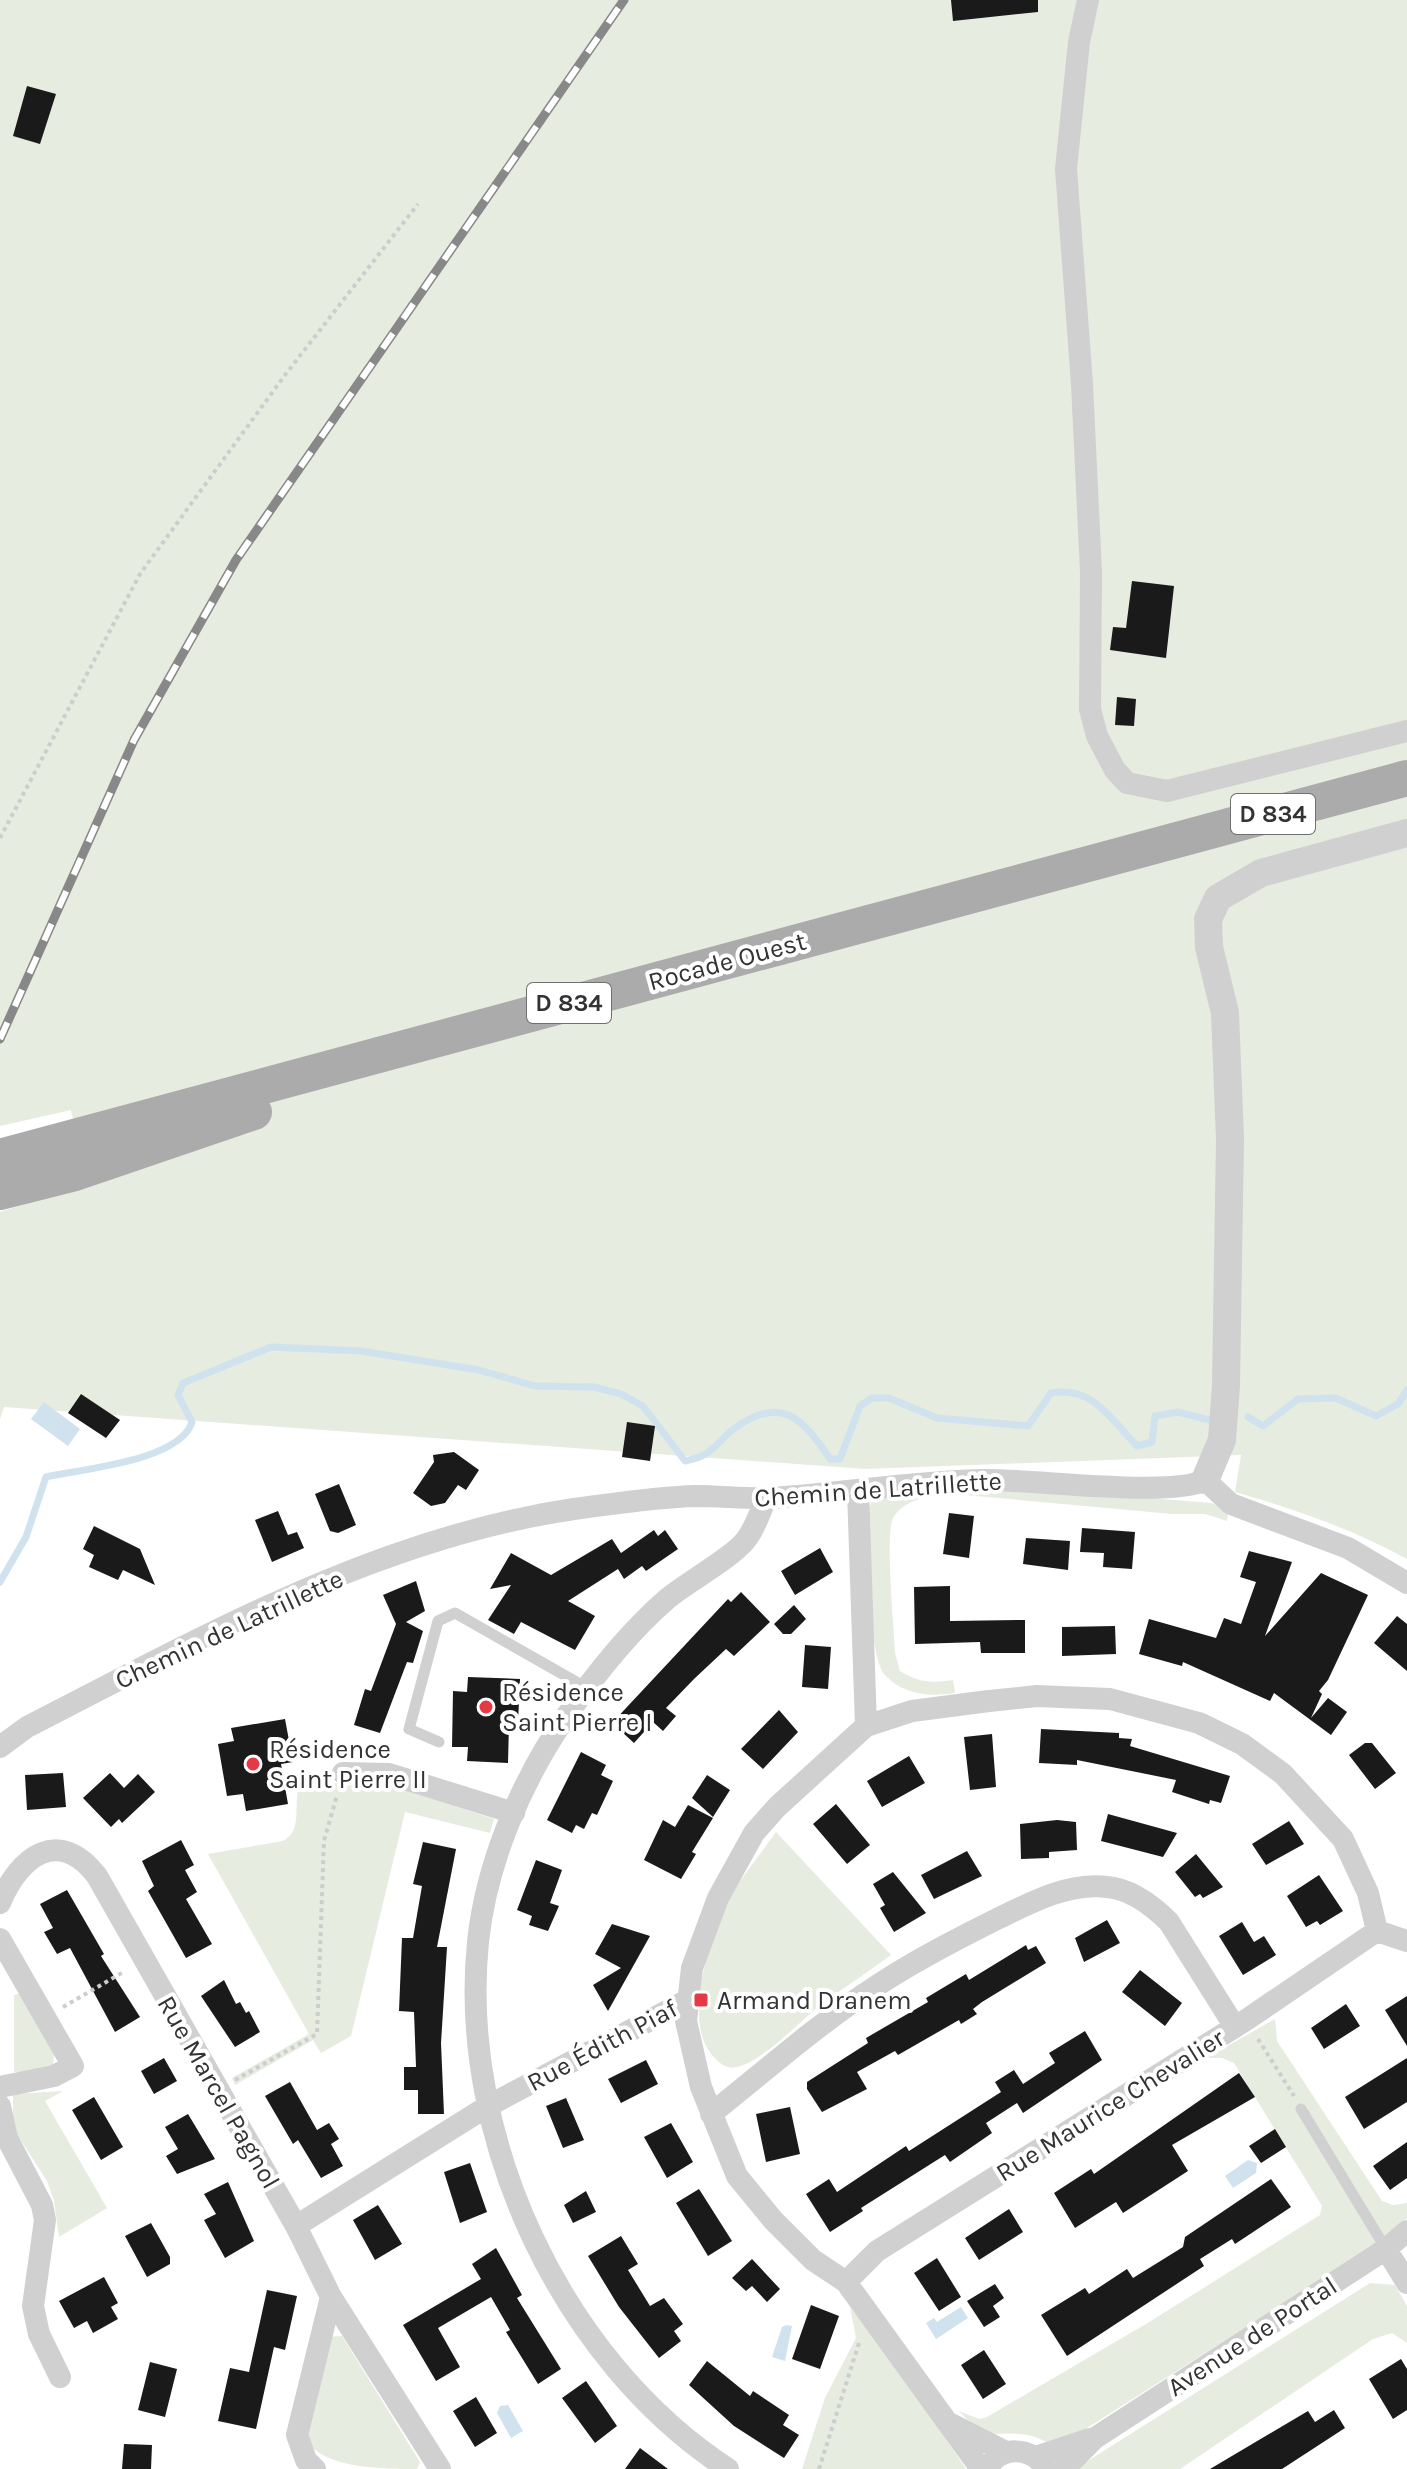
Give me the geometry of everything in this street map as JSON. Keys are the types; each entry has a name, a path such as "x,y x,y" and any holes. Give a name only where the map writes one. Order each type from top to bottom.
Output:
{"main road":[{"name":"Rocade Ouest","path":"0,1157 1407,778"},
{"path":"0,1192 75,1173 232,1118 412,1066 968,916 1139,850"}],"street":[{"path":"1088,0 1079,42 1066,169 1082,384 1091,572 1090,709 1097,736 1115,770 1127,783 1167,791 1407,731"},
{"path":"1407,833 1261,873 1218,898 1208,919 1209,947 1225,1013 1230,1139 1222,1440 1205,1480 1231,1504 1348,1548 1407,1583"},
{"name":"Chemin de Latrillette","path":"0,1747 27,1727 294,1593 456,1534 589,1508 694,1496 766,1498 945,1481 1035,1481 1180,1488 1205,1480"},
{"path":"858,1491 866,1726"},
{"path":"728,2469 653,2407 610,2362 572,2311 534,2242 488,2106 476,2000 478,1942 488,1886 514,1813 563,1721 634,1631 668,1598 747,1539 766,1498"},
{"name":"Rue Édith Piaf","path":"488,2106 686,2001 702,1939 735,1862 777,1807 866,1726 912,1711 1037,1696 1110,1699 1199,1723 1263,1758 1326,1817 1343,1839 1368,1893 1377,1931"},
{"path":"343,1773 389,1774 514,1813"},
{"name":"Rue Marcel Pagnol","path":"0,1903 17,1871 38,1854 55,1849 82,1856 97,1876 296,2226 331,2297 440,2469"},
{"path":"711,2114 830,2019 909,1965 1019,1908 1073,1889 1107,1887 1125,1891 1155,1908 1169,1922 1240,2023"},
{"path":"1377,1931 1407,1941"},
{"name":"Rue Maurice Chevalier","path":"846,2282 877,2251 1240,2023 1377,1931"},
{"path":"0,1939 48,2017 73,2066 54,2076 0,2087"},
{"path":"686,2001 690,2043 711,2114 737,2176 773,2220 813,2260 846,2282 984,2469 1006,2452"},
{"path":"0,2106 7,2138 42,2205 45,2220 34,2280 33,2306 39,2334 60,2377"},
{"path":"296,2226 488,2106"},
{"name":"Avenue de Portal","path":"1041,2463 1095,2438 1386,2249 1407,2231"},
{"path":"1386,2249 1407,2283"},
{"path":"315,2469 306,2460 297,2435 331,2297"},
{"path":"947,2422 1006,2452 1027,2452 1041,2463"},
{"name":"Avenue de Portal","path":"1064,2469 1095,2438"}],"lane":[{"path":"439,1742 409,1729 438,1621 455,1613 587,1688"},
{"path":"1301,2109 1386,2249"}],"path":[{"path":"0,838 140,574 285,375 418,204"},
{"path":"217,2090 317,2034 324,1841 343,1773"},
{"path":"48,2017 144,1959"},
{"path":"1240,2023 1301,2109"},
{"path":"819,2469 869,2310"}],"shaded area":[{"path":"0,0 1407,0 1407,1559 1323,1521 1235,1492 1241,1455 865,1469 4,1407 0,1419 0,1212 88,1184 71,1110 0,1126"},
{"path":"926,1487 1058,1491 1212,1503 1228,1512 1227,1521 1205,1514 1172,1514 954,1494 920,1499 905,1506 893,1518 891,1527 895,1653 900,1671 913,1678 939,1682 953,1680 955,1693 936,1695 908,1691 885,1675 875,1645 869,1570 868,1508 875,1498"},
{"path":"300,1783 389,1784 494,1819 490,1833 405,1812 351,2036 321,2053 313,2040 235,2085 232,2078 309,2034 208,1854 283,1841 295,1824"},
{"path":"776,1832 891,1955 825,2001 759,2057 737,2067 729,2067 714,2058 703,2039 699,1998 703,1974 725,1908 738,1884"},
{"path":"22,1993 54,2054 53,2066 29,2073 14,2072 14,1995"},
{"path":"1275,2019 1277,2041 1382,2201 1393,2205 1407,2203 1407,2218 1372,2247 1057,2447 1031,2436 991,2434 969,2422 959,2411 979,2419 987,2417 1146,2324 1320,2215 1322,2206 1234,2063 1222,2058 1206,2058"},
{"path":"63,2091 45,2101 107,2208 59,2237 54,2201 47,2181 13,2128 13,2094"},
{"path":"1370,2283 1395,2285 1407,2306 1407,2343 1392,2333 1373,2339 1180,2469 1075,2469"},
{"path":"850,2307 899,2369 966,2469 802,2469 825,2398 856,2338"},
{"path":"342,2336 420,2462 417,2469 348,2464 317,2451 308,2441 304,2427 307,2406 326,2337"}],"water":[{"path":"44,1402 80,1429 68,1446 31,1419"},
{"path":"1248,2160 1257,2163 1256,2173 1233,2188 1225,2176"},
{"path":"961,2307 968,2318 936,2339 926,2323 934,2318 937,2322"},
{"path":"792,2326 785,2361 772,2357 782,2327"},
{"path":"508,2405 523,2431 511,2438 497,2413 500,2406"}],"building":[{"path":"951,0 1038,0 1038,12 953,21"},
{"path":"27,86 56,94 40,144 13,136"},
{"path":"1132,581 1174,586 1166,658 1110,650 1113,627 1126,628"},
{"path":"1117,697 1136,699 1134,726 1115,725"},
{"path":"81,1394 120,1420 106,1438 68,1413"},
{"path":"627,1422 655,1426 650,1461 622,1457"},
{"path":"454,1452 479,1470 466,1490 458,1485 445,1503 431,1506 413,1493 434,1462 433,1455"},
{"path":"339,1484 356,1525 338,1533 330,1531 315,1494"},
{"path":"278,1511 288,1535 297,1532 304,1548 272,1562 255,1520"},
{"path":"949,1513 974,1516 969,1558 943,1554"},
{"path":"94,1526 140,1549 155,1585 123,1570 118,1580 89,1567 94,1555 83,1549"},
{"path":"1082,1528 1135,1532 1132,1569 1103,1567 1104,1553 1080,1552"},
{"path":"654,1530 658,1536 665,1530 678,1549 646,1571 642,1566 624,1579 618,1569 568,1601 595,1616 575,1650 521,1622 514,1634 488,1620 511,1585 490,1589 511,1553 551,1575 612,1539 621,1553"},
{"path":"1026,1538 1070,1541 1068,1570 1023,1564"},
{"path":"820,1548 833,1572 795,1595 781,1571"},
{"path":"1249,1551 1292,1562 1265,1636 1321,1573 1368,1595 1328,1680 1319,1691 1322,1694 1311,1718 1328,1698 1347,1712 1331,1735 1274,1693 1270,1701 1183,1662 1182,1666 1139,1654 1149,1619 1216,1638 1224,1618 1241,1624 1256,1582 1240,1577"},
{"path":"416,1581 425,1611 406,1622 423,1631 413,1663 407,1662 380,1733 354,1725 365,1689 371,1691 396,1624 383,1595"},
{"path":"950,1586 950,1621 1025,1620 1025,1653 981,1653 980,1642 915,1644 914,1587"},
{"path":"741,1592 770,1622 734,1656 726,1649 694,1679 666,1708 676,1716 663,1731 653,1722 634,1743 612,1723 728,1599 731,1602"},
{"path":"794,1605 806,1619 791,1634 783,1634 774,1624"},
{"path":"1397,1616 1407,1624 1407,1671 1374,1643"},
{"path":"1115,1626 1116,1654 1062,1656 1062,1627"},
{"path":"805,1645 831,1647 828,1689 802,1687"},
{"name":"Résidence Saint Pierre I","path":"468,1677 520,1679 518,1723 509,1723 508,1763 467,1761 468,1747 452,1747 453,1691 467,1692"},
{"path":"779,1710 798,1732 763,1769 741,1749"},
{"name":"Résidence Saint Pierre II","path":"285,1719 293,1762 281,1764 288,1804 246,1811 243,1794 227,1796 218,1744 234,1741 231,1728"},
{"path":"1041,1729 1119,1733 1119,1738 1132,1739 1130,1746 1230,1776 1221,1803 1210,1800 1209,1804 1172,1792 1176,1780 1077,1760 1077,1765 1039,1763"},
{"path":"992,1734 996,1787 970,1790 964,1737"},
{"path":"1365,1743 1372,1743 1396,1773 1375,1789 1349,1755"},
{"path":"581,1752 606,1765 601,1775 613,1781 597,1815 592,1813 584,1829 576,1825 572,1833 547,1820"},
{"path":"909,1756 925,1783 882,1807 867,1781"},
{"path":"63,1773 66,1807 27,1810 25,1775"},
{"path":"110,1773 124,1788 138,1774 155,1792 122,1823 119,1819 111,1827 83,1798"},
{"path":"707,1775 730,1790 713,1817 692,1798"},
{"path":"836,1804 870,1845 847,1864 813,1824"},
{"path":"688,1805 713,1818 692,1852 696,1854 681,1879 644,1860 663,1820 675,1827"},
{"path":"1108,1814 1177,1833 1163,1857 1101,1841"},
{"path":"1057,1820 1076,1822 1077,1850 1049,1852 1049,1858 1021,1859 1020,1824"},
{"path":"1289,1821 1304,1844 1266,1865 1252,1844"},
{"path":"181,1840 194,1865 185,1870 197,1892 186,1899 212,1944 186,1958 148,1891 154,1886 142,1861"},
{"path":"423,1842 456,1849 437,1947 447,1947 441,2043 444,2114 418,2114 418,2090 404,2090 404,2067 416,2067 414,2012 399,2011 402,1938 413,1938 422,1886 413,1884"},
{"path":"967,1851 982,1876 934,1899 921,1875"},
{"path":"1196,1854 1223,1887 1203,1898 1200,1894 1195,1897 1175,1872"},
{"path":"536,1860 562,1870 550,1903 559,1906 548,1931 529,1925 532,1916 517,1910"},
{"path":"893,1872 926,1913 894,1932 880,1908 885,1905 873,1884"},
{"path":"1319,1875 1343,1911 1320,1925 1317,1921 1306,1927 1287,1896"},
{"path":"67,1890 104,1954 101,1956 140,2017 115,2032 70,1948 57,1954 44,1932 53,1928 40,1904"},
{"path":"1107,1920 1120,1943 1084,1962 1075,1938"},
{"path":"1242,1922 1254,1942 1264,1936 1276,1955 1243,1975 1219,1936"},
{"path":"612,1924 650,1936 608,2011 593,1985 621,1968 595,1954"},
{"path":"1026,1945 1028,1950 1036,1946 1046,1963 982,2002 973,2009 977,2014 961,2024 959,2020 898,2055 895,2051 857,2072 867,2089 822,2112 807,2089 807,2082 868,2043 866,2038 928,2002 926,1998 966,1974 969,1980"},
{"path":"1140,1970 1182,2003 1165,2026 1122,1992"},
{"path":"224,1980 236,2004 240,2002 246,2013 249,2011 260,2032 235,2047 201,1996"},
{"path":"1407,1996 1407,2046 1385,2010"},
{"path":"1346,2004 1360,2026 1324,2049 1311,2028"},
{"path":"1085,2031 1102,2060 1023,2113 1017,2103 986,2123 992,2133 950,2162 945,2155 861,2208 863,2211 830,2232 806,2194 829,2179 837,2192 906,2146 909,2151 1001,2092 995,2082 1014,2070 1023,2084 1055,2063 1049,2053"},
{"path":"164,2058 177,2081 154,2094 141,2071"},
{"path":"1407,2058 1407,2102 1364,2129 1345,2097"},
{"path":"646,2060 658,2084 621,2103 608,2079"},
{"path":"1239,2073 1255,2097 1172,2145 1188,2171 1123,2213 1116,2202 1075,2228 1054,2193 1091,2169 1094,2174"},
{"path":"290,2082 317,2130 329,2123 339,2139 331,2144 343,2166 321,2178 298,2140 293,2144 265,2096"},
{"path":"94,2097 123,2147 101,2160 72,2110"},
{"path":"566,2098 584,2140 563,2148 546,2106"},
{"path":"790,2107 800,2154 766,2162 756,2114"},
{"path":"188,2114 215,2159 177,2174 166,2156 178,2149 165,2127"},
{"path":"671,2123 693,2162 667,2178 644,2137"},
{"path":"1275,2129 1286,2147 1261,2163 1249,2146"},
{"path":"1407,2142 1407,2178 1390,2190 1373,2166"},
{"path":"470,2163 487,2212 460,2223 444,2172"},
{"path":"1271,2179 1291,2207 1235,2244 1232,2239 1200,2259 1204,2266 1067,2356 1041,2315 1085,2288 1089,2294 1127,2269 1133,2278 1183,2247 1185,2237"},
{"path":"228,2182 254,2241 225,2258 204,2220 216,2214 204,2194"},
{"path":"699,2189 732,2241 708,2256 676,2203"},
{"path":"586,2191 596,2212 573,2223 564,2205"},
{"path":"378,2205 402,2244 375,2260 353,2220"},
{"path":"1009,2209 1023,2232 979,2260 965,2238"},
{"path":"151,2223 170,2257 170,2264 147,2277 125,2236"},
{"path":"621,2236 638,2264 628,2270 650,2306 664,2298 683,2324 674,2331 681,2341 659,2358 619,2307 588,2256"},
{"path":"496,2248 522,2295 517,2298 561,2369 538,2384 506,2332 510,2330 491,2297 438,2328 460,2367 436,2381 403,2325 481,2279 472,2264"},
{"path":"937,2258 961,2297 939,2311 914,2273"},
{"path":"752,2259 780,2289 767,2302 752,2286 746,2291 732,2278"},
{"path":"104,2277 118,2303 111,2307 118,2319 93,2333 87,2321 74,2328 59,2301"},
{"path":"995,2284 1004,2298 993,2306 1000,2317 984,2327 967,2301"},
{"path":"267,2290 297,2296 285,2350 274,2347 256,2429 218,2421 230,2368 249,2372"},
{"path":"811,2305 839,2316 820,2369 792,2359"},
{"path":"984,2350 1006,2384 983,2399 961,2365"},
{"path":"1401,2359 1407,2369 1407,2410 1393,2419 1369,2379"},
{"path":"707,2361 750,2396 753,2391 789,2415 783,2425 799,2435 784,2458 734,2426 689,2385"},
{"path":"150,2362 177,2369 165,2417 138,2410"},
{"path":"586,2381 617,2426 595,2443 562,2398"},
{"path":"476,2397 497,2433 475,2447 453,2411"},
{"path":"1334,2410 1345,2428 1282,2469 1210,2469 1308,2411 1315,2422"},
{"path":"124,2444 152,2445 151,2469 122,2469"},
{"path":"640,2448 668,2469 625,2469"}],"waterway":[{"path":"0,1582 26,1537 46,1477 128,1461 169,1446 184,1435 192,1422 178,1395 183,1383 271,1347 361,1351 479,1370 535,1386 594,1387 621,1394 643,1406 685,1461 706,1454 748,1420 763,1413 776,1412 799,1422 830,1459 840,1459 860,1406 872,1398 889,1398 937,1418 1028,1426 1051,1393 1078,1394 1100,1406 1137,1446 1152,1442 1155,1416 1178,1412 1209,1420 1215,1417"},
{"path":"1248,1417 1263,1426 1298,1399 1336,1398 1376,1416 1398,1404 1407,1390"}],"railway":[{"path":"0,1039 134,740 236,560 624,0"}],"place":[{"name":"Résidence Saint Pierre I","path":"486,1707"},
{"name":"Résidence Saint Pierre II","path":"253,1764"},
{"name":"Armand Dranem","path":"701,2000"}]}
